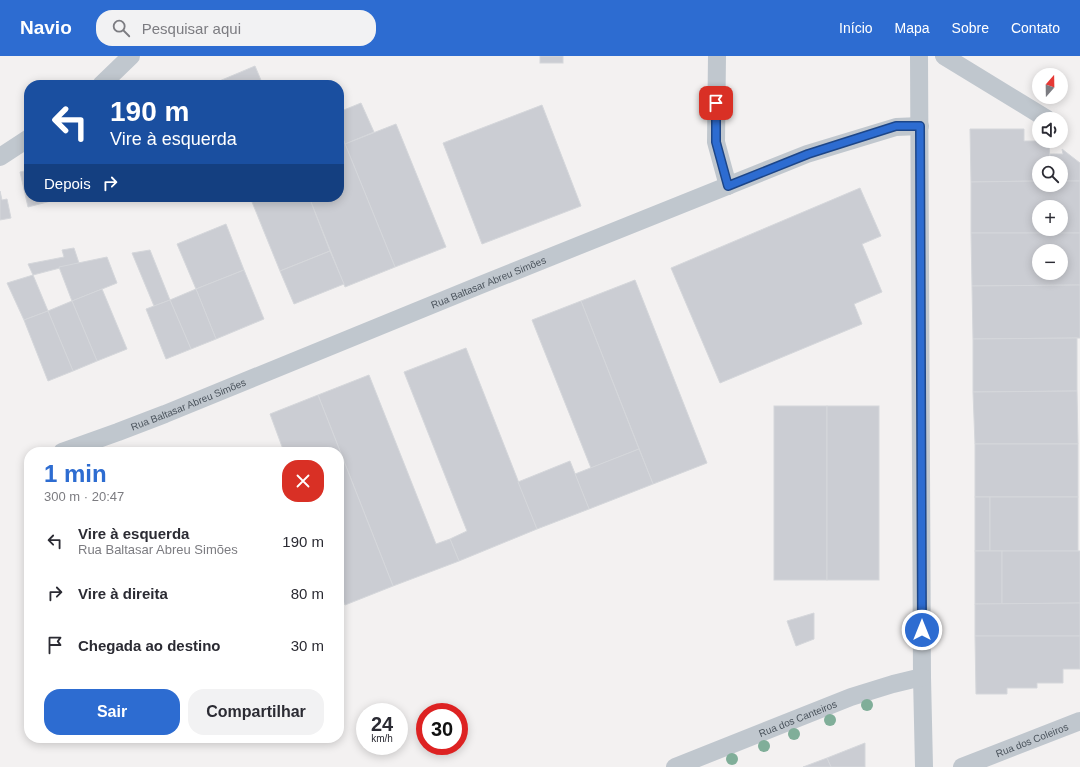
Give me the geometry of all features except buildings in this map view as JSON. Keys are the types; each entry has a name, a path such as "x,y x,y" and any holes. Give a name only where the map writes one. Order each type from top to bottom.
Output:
{"street":[{"path":"106,80 131,56"},
{"path":"716,56 716,142 728,186"},
{"path":"919,56 922,677 924,767"},
{"path":"944,56 1036,112"},
{"name":"Rua Baltasar Abreu Simões","path":"76,447 165,414 808,154 896,126 920,126"},
{"path":"0,157 24,141"},
{"name":"Rua dos Canteiros","path":"675,767 851,697 922,677"},
{"name":"Rua dos Coleiros","path":"962,767 1080,721"}],"route":[{"path":"716,103 716,142 728,186 808,154 896,126 920,126 922,630"}]}
